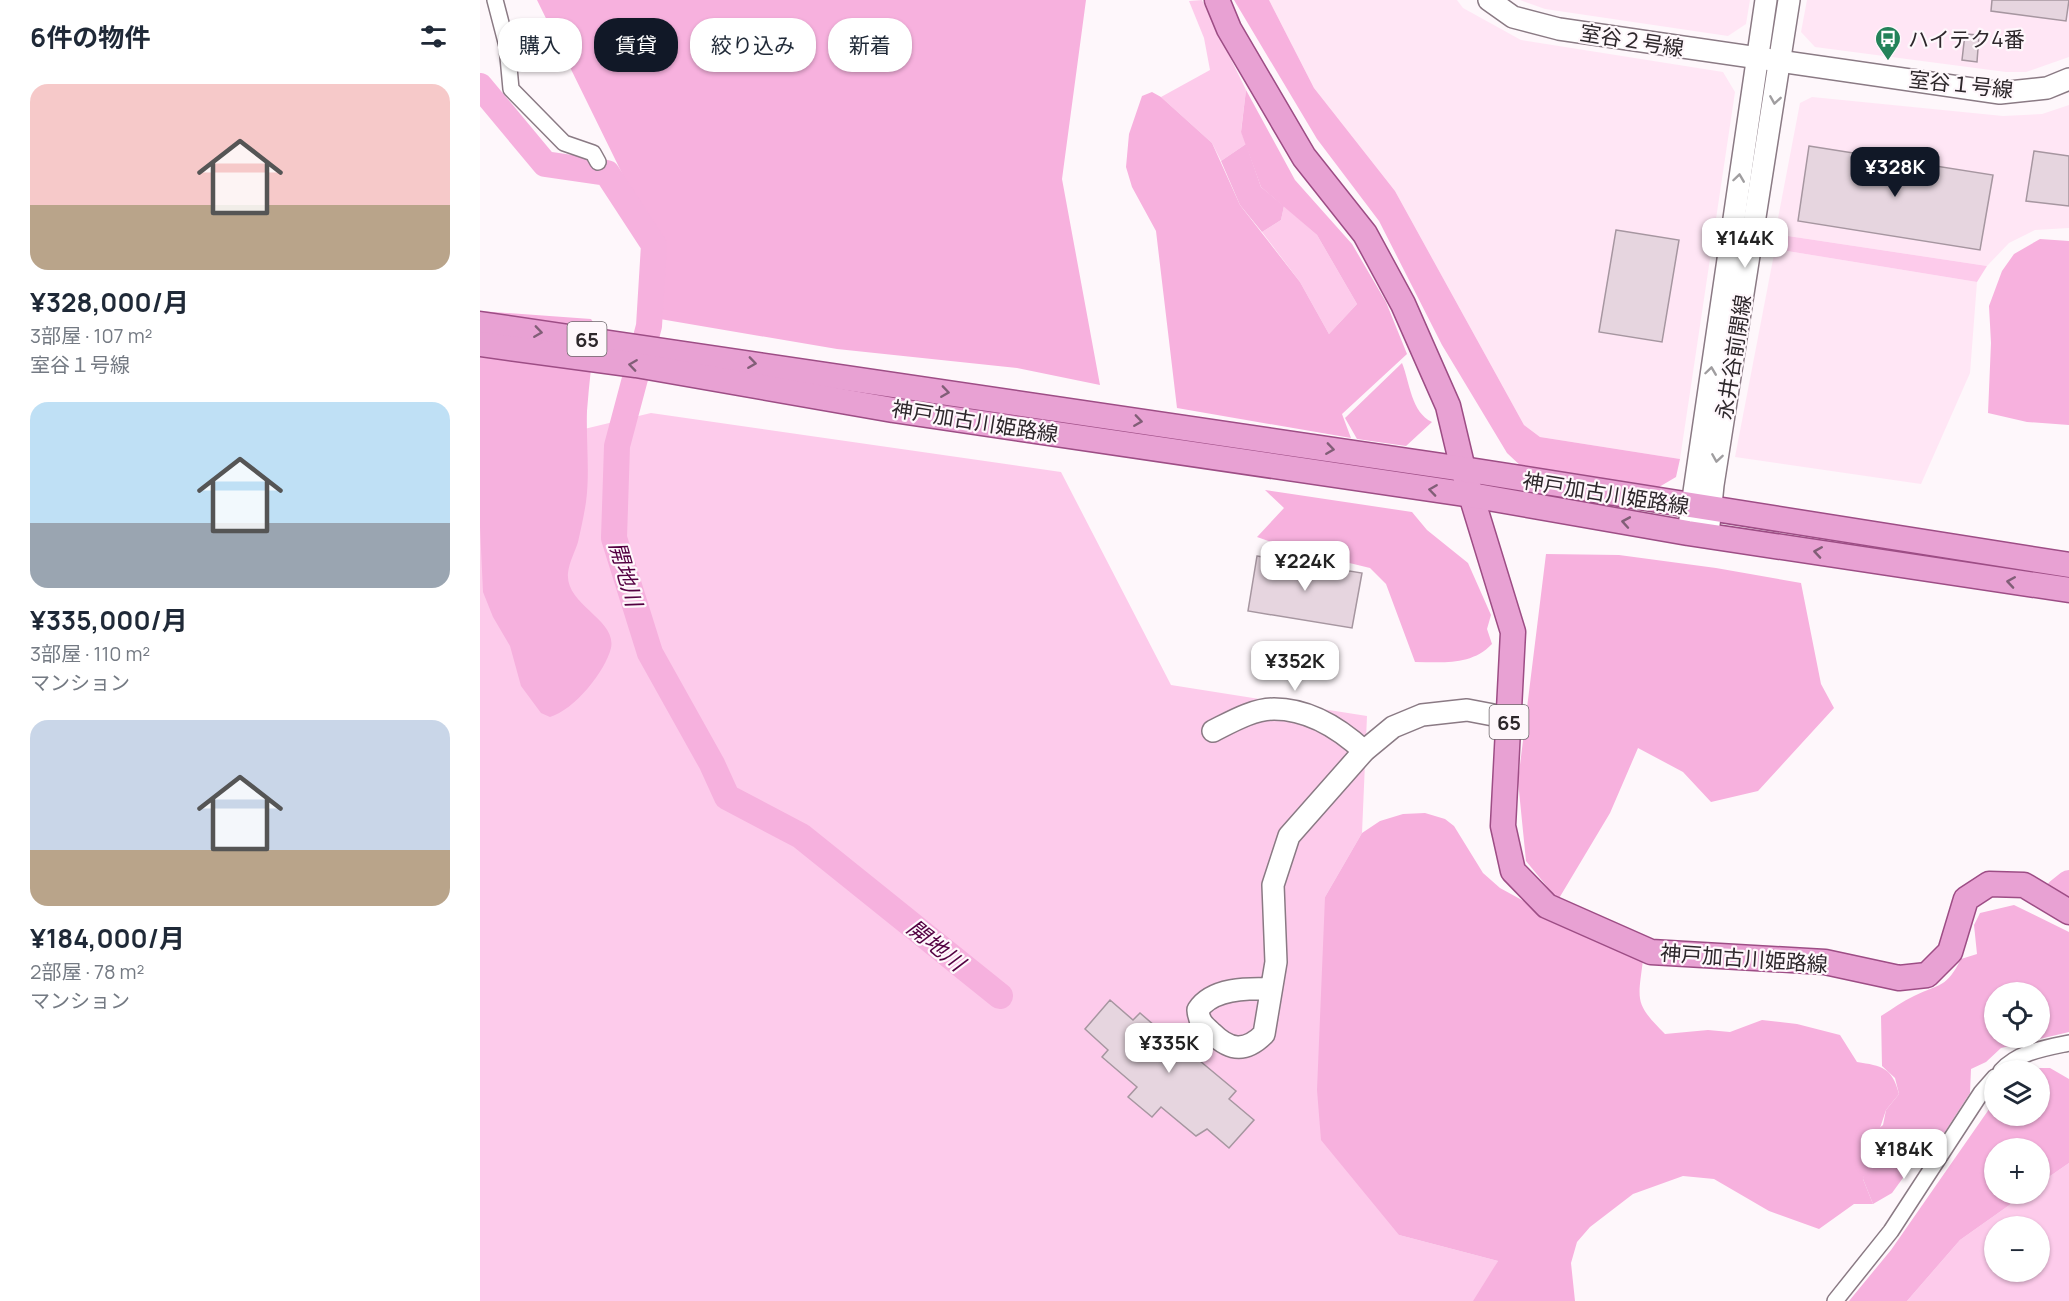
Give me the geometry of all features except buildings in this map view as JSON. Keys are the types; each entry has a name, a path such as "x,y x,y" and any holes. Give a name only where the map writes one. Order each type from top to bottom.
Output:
{"main road":[{"name":"神戸加古川姫路線","path":"1217,0 1229,29 1304,157 1365,234 1403,304 1448,406 1463,469 1513,632 1503,826 1513,871 1547,906 1651,952 1825,962 1899,978 1927,975 1950,952 1966,899 1989,884 2024,885 2069,912"},
{"name":"神戸加古川姫路線","path":"480,324 692,364 893,410 1471,495 1698,534 2069,590"},
{"name":"神戸加古川姫路線","path":"480,344 692,364 1463,469 2069,565"}],"street":[{"path":"495,0 507,46 511,89 564,143 593,153 597,162"},
{"name":"室谷２号線","path":"1489,0 1514,17 1559,29 1781,62"},
{"name":"永井谷前開線","path":"1702,508 1756,59 1766,0"},
{"name":"永井谷前開線","path":"1698,534 1781,62 1789,0"},
{"name":"室谷１号線","path":"1781,62 2000,93 2047,88 2069,79"},
{"path":"1213,731 1240,718 1272,709 1300,713 1327,723 1364,751"},
{"path":"1271,989 1276,962 1273,885 1289,836 1364,751 1393,727 1422,715 1467,710 1509,718"},
{"path":"2015,1060 2030,1052 2069,1043"},
{"path":"1835,1301 1891,1231 1984,1090"}],"shaded area":[{"path":"537,0 1086,0 1062,179 1100,385 1017,368 837,349 660,319 641,212 572,72 582,72 582,18 546,18"},
{"path":"1202,0 1246,90 1241,131 1246,144 1221,161 1212,143 1161,97 1210,70 1204,38 1189,1"},
{"path":"1234,0 1269,0 1314,88 1395,191 1524,425 1540,437 1680,459 1676,477 1659,487 1524,469 1507,453 1442,345 1379,221 1317,139"},
{"path":"1269,0 1457,0 1463,8 1521,40 1723,72 1735,92 1680,459 1540,437 1524,425 1395,191 1314,88"},
{"path":"1520,0 1750,0 1746,24 1728,36 1545,9"},
{"path":"1807,0 2069,0 2069,57 2026,72 2006,72 1815,47 1801,32"},
{"path":"1246,90 1295,180 1352,244 1386,302 1407,354 1342,414 1351,438 1177,408 1156,231 1132,187 1126,167 1129,134 1142,96 1152,92 1161,97 1212,143 1240,205 1300,282 1329,334 1357,304 1317,235 1261,187 1241,132"},
{"path":"1812,97 2003,116 2042,114 2069,105 2069,228 2035,230 2009,243 1987,266 1775,234 1800,103"},
{"path":"1246,144 1261,187 1284,206 1281,220 1262,232 1240,205 1221,161"},
{"path":"1284,206 1317,235 1357,304 1329,334 1300,282 1262,232 1281,220"},
{"path":"1775,234 1987,266 1977,282 1775,249"},
{"path":"2040,239 2069,241 2069,425 2027,422 1988,413 1991,343 1989,306 2002,271 2014,254"},
{"path":"1775,249 1977,282 1970,373 1921,484 1735,457"},
{"path":"480,311 591,319 595,325 587,411 586,502 578,542 568,573 569,584 574,594 606,629 611,638 611,648 608,658 587,689 569,707 550,717 541,713 521,686 510,646 493,617 483,592 480,527"},
{"path":"1402,363 1415,404 1432,422 1406,446 1357,439 1345,418"},
{"path":"651,413 1061,472 1171,685 1367,716 1362,833 1325,897 1399,1235 1498,1261 1477,1301 480,1301 480,454"},
{"path":"1265,490 1412,512 1427,530 1468,563 1491,615 1487,629 1492,644 1484,651 1466,659 1446,662 1415,662 1386,584 1370,568 1292,549 1257,537 1284,508"},
{"path":"1546,554 1619,555 1716,568 1801,583 1821,684 1834,708 1758,791 1711,802 1683,772 1638,748 1610,813 1558,900 1526,861 1518,781"},
{"path":"1425,813 1445,819 1454,826 1483,873 1500,888 1529,904 1555,923 1643,960 1640,1001 1648,1015 1665,1034 1708,1030 1730,1032 1762,1020 1797,1024 1840,1035 1857,1062 1885,1069 1893,1078 1899,1094 1886,1110 1863,1179 1873,1204 1854,1204 1819,1229 1769,1211 1714,1179 1683,1176 1633,1194 1590,1227 1577,1242 1571,1263 1575,1301 1473,1301 1498,1261 1399,1235 1321,1140 1317,1090 1325,897 1362,833 1380,821 1403,814"},
{"path":"2014,905 2069,932 2069,1032 2050,1036 2050,982 1984,982 1984,1048 2001,1048 1988,1060 1984,1060 1984,1063 1971,1069 1970,1093 1928,1158 1916,1160 1892,1193 1873,1204 1863,1179 1867,1138 1883,1125 1886,1110 1899,1094 1895,1078 1882,1066 1881,1016 1910,998 1942,984 1961,959 1977,954 1974,925 1980,913"},
{"path":"2050,1068 2069,1079 2069,1163 2050,1176 2050,1138 1984,1138 1984,1204 2011,1204 1994,1216 1984,1216 1984,1223 1960,1240 1907,1301 1849,1301 1891,1250 1984,1116 1984,1126 2050,1126"},
{"path":"2069,1163 2069,1301 1907,1301 1960,1240 1984,1223 1984,1282 2050,1282 2050,1216 1994,1216 2011,1204 2050,1204 2050,1176"}],"waterway":[{"name":"開地川","path":"480,86 545,164 607,173 654,245 649,326 617,446 614,538 650,653 712,764 727,797 801,836 1000,996"},
{"path":"2059,891 2069,883"}],"place":[{"name":"ハイテク4番","path":"1888,62"}]}
